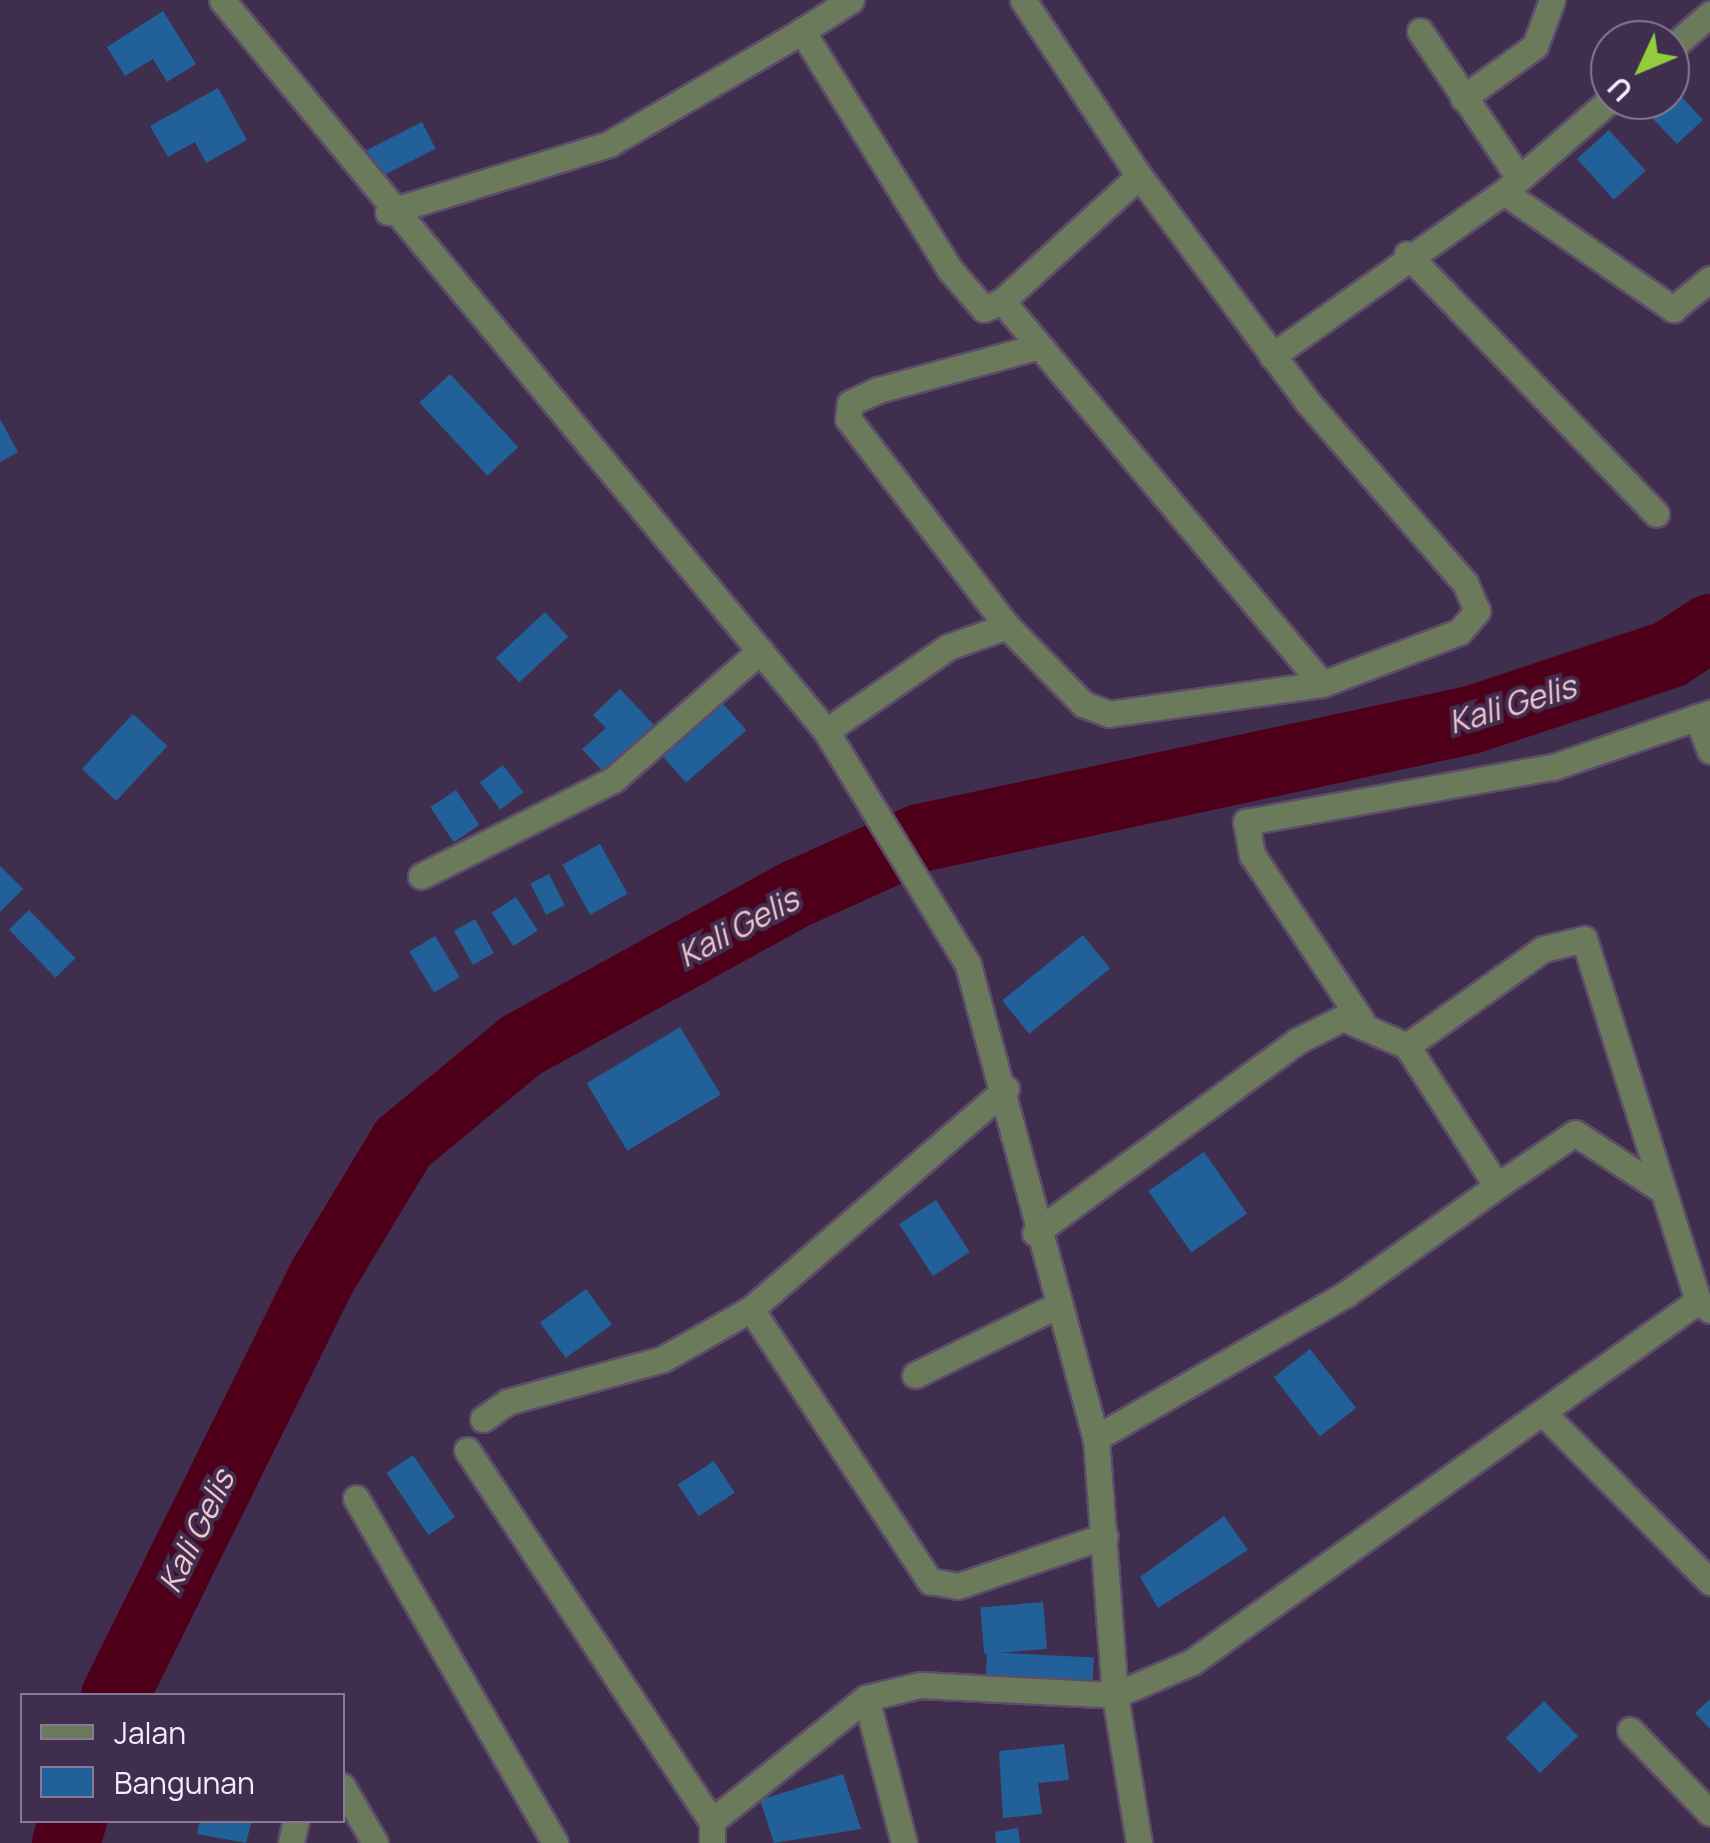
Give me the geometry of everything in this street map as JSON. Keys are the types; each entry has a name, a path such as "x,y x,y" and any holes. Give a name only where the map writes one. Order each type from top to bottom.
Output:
{"street":[{"path":"222,0 388,212 826,732 862,780 918,871 968,966 1006,1089 1035,1233 1096,1438 1115,1695 1139,1843"},
{"path":"388,212 610,144 850,0"},
{"path":"1022,0 1139,176 1272,356 1465,583 1477,611 1459,632 1322,684 1110,714 1082,704 1007,626 848,420 850,403 878,390 1033,348"},
{"path":"1463,98 1535,46 1552,0"},
{"path":"1690,32 1710,14"},
{"path":"802,31 950,271 984,309 1002,301 1139,176"},
{"path":"1420,31 1512,185 1673,309 1710,278"},
{"path":"1272,356 1407,254 1512,185 1590,117"},
{"path":"1407,254 1656,514"},
{"path":"1002,301 1033,348 1322,684"},
{"path":"826,732 948,647 1007,626"},
{"path":"421,876 613,780 760,651"},
{"path":"1360,1020 1252,855 1246,822 1553,767 1704,715 1710,751"},
{"path":"467,1450 712,1832 866,1698 920,1685 1020,1697 1115,1695 1192,1662 1319,1580 1543,1412 1704,1306 1662,1190 1584,938 1532,955 1407,1046"},
{"path":"1035,1233 1297,1041 1343,1018 1360,1020 1407,1046 1497,1186"},
{"path":"483,1419 507,1402 662,1360 751,1309 1006,1089"},
{"path":"1096,1438 1346,1294 1575,1134 1662,1190"},
{"path":"915,1375 1056,1306"},
{"path":"751,1309 930,1581 958,1586 1105,1536"},
{"path":"1543,1412 1710,1582"},
{"path":"356,1498 556,1843"},
{"path":"866,1698 904,1843"},
{"path":"1630,1730 1710,1813"},
{"path":"345,1791 375,1843"}],"building":[{"path":"163,11 196,64 167,82 153,59 125,76 107,47"},
{"path":"218,88 247,140 206,163 195,142 168,157 150,126"},
{"path":"1690,106 1703,120 1677,144 1654,120 1690,120"},
{"path":"422,122 436,149 379,178 365,151"},
{"path":"1609,130 1646,171 1614,200 1577,159"},
{"path":"450,374 518,447 487,476 419,403"},
{"path":"0,419 18,452 0,462"},
{"path":"545,612 568,637 519,683 496,658"},
{"path":"620,689 656,727 606,775 582,749 606,728 593,715"},
{"path":"720,700 746,730 686,783 660,752"},
{"path":"133,714 167,746 116,801 82,769"},
{"path":"503,765 523,792 500,810 480,782"},
{"path":"456,790 479,825 454,842 430,807"},
{"path":"600,844 628,894 590,915 562,865"},
{"path":"0,866 23,889 0,912"},
{"path":"549,874 565,905 546,915 530,884"},
{"path":"516,897 538,931 513,946 492,913"},
{"path":"29,910 76,958 55,978 9,929"},
{"path":"475,919 494,953 473,965 454,931"},
{"path":"1083,935 1110,968 1029,1034 1002,1000"},
{"path":"435,936 460,977 434,993 409,951"},
{"path":"680,1027 721,1095 627,1151 587,1083"},
{"path":"1204,1152 1247,1213 1191,1252 1148,1191"},
{"path":"936,1200 970,1252 933,1276 899,1224"},
{"path":"586,1289 612,1325 566,1358 540,1323"},
{"path":"1310,1349 1356,1408 1320,1436 1274,1377"},
{"path":"413,1455 455,1517 428,1535 386,1473"},
{"path":"714,1461 735,1493 699,1516 678,1484"},
{"path":"1224,1516 1248,1550 1158,1608 1140,1577"},
{"path":"1043,1602 1047,1649 984,1654 980,1607"},
{"path":"987,1652 1094,1658 1093,1683 986,1677"},
{"path":"1710,1699 1710,1729 1695,1713"},
{"path":"1544,1701 1578,1736 1540,1773 1506,1738"},
{"path":"1064,1744 1069,1780 1038,1783 1042,1814 1003,1818 999,1751"},
{"path":"843,1774 861,1829 774,1843 760,1800"},
{"path":"199,1823 251,1823 246,1843 197,1834"},
{"path":"1018,1828 1020,1843 996,1843 995,1832"}],"waterway":[{"name":"Kali Gelis","path":"116,1693 324,1274 403,1143 522,1045 796,894 920,838 1471,720 1670,654 1710,628"},
{"name":"Kali Gelis","path":"66,1843 72,1823"}]}
